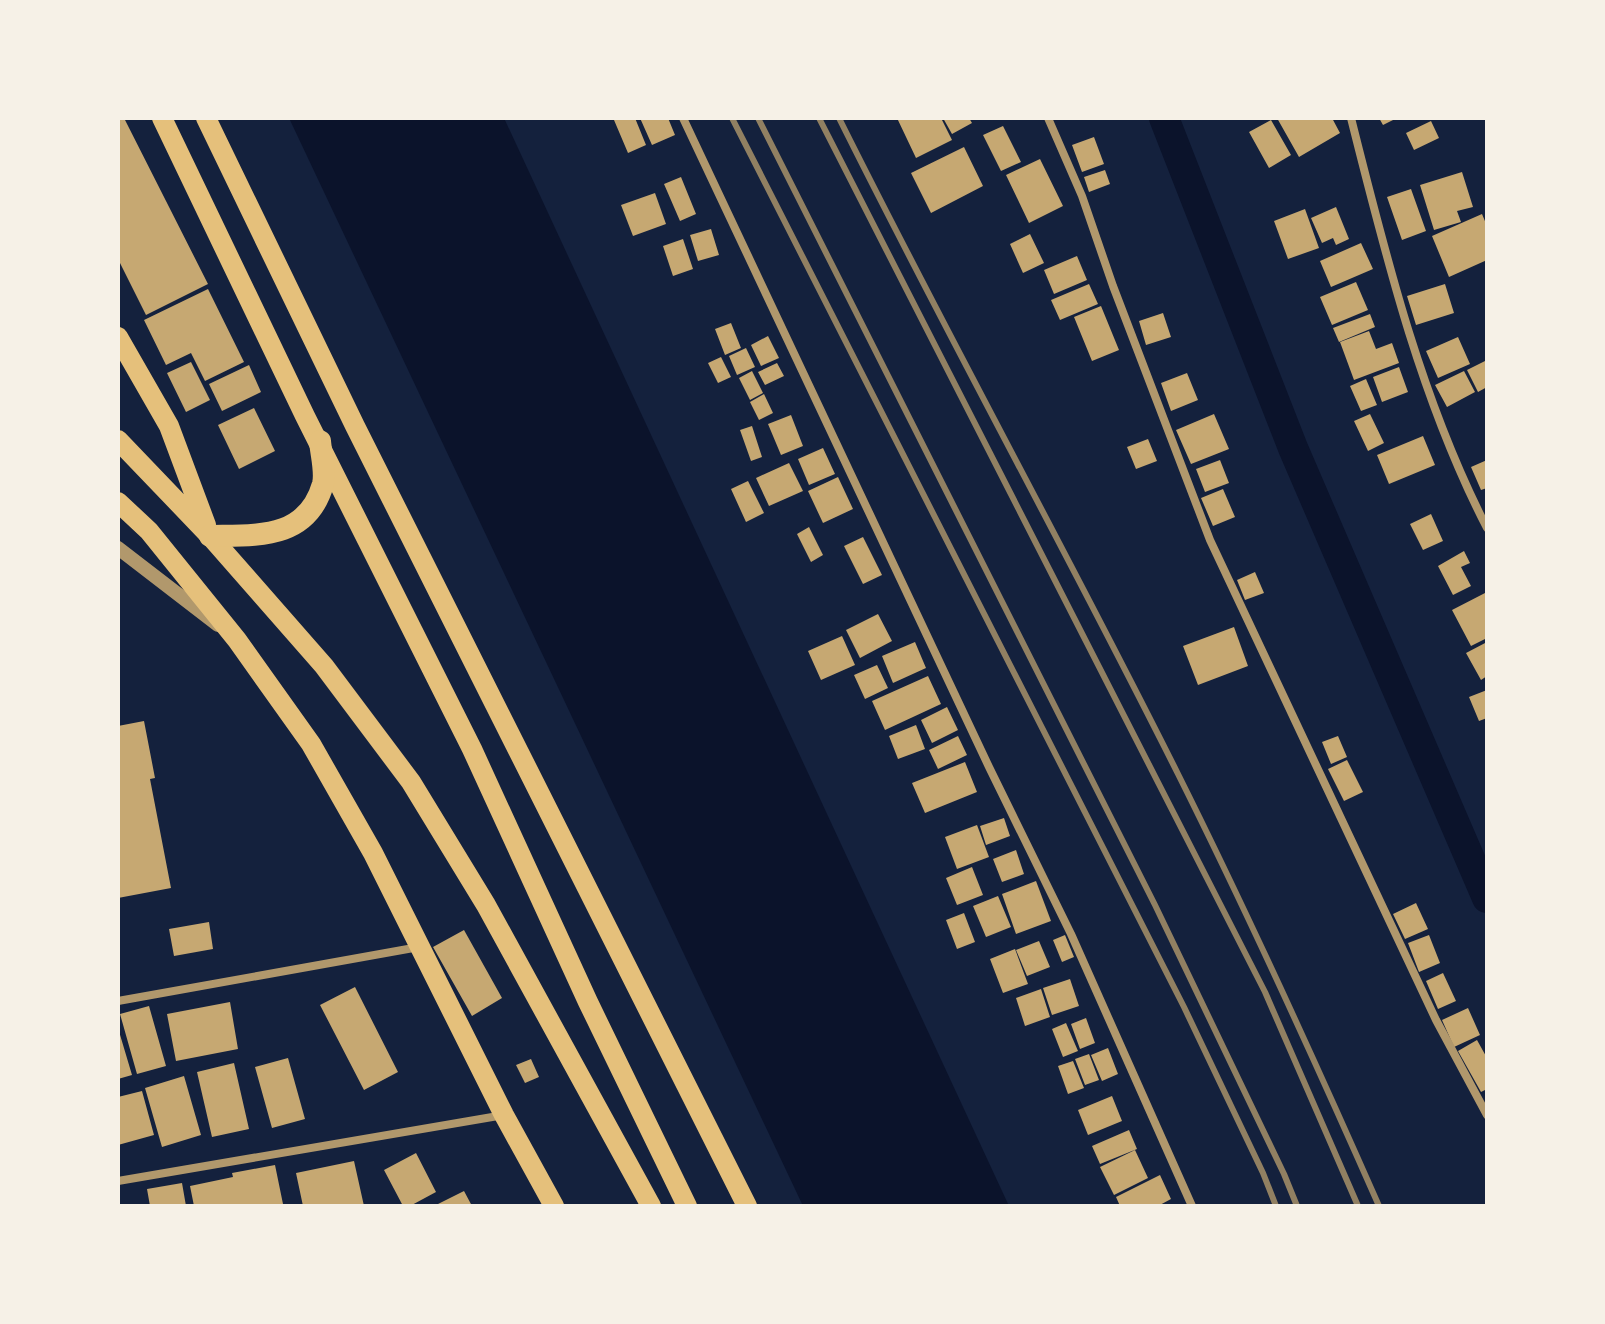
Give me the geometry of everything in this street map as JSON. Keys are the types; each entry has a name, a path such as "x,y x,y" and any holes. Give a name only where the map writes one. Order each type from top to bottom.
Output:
{"highway":[{"path":"210,536 272,534 306,517 324,482 320,441"}],"main road":[{"path":"162,118 305,416 472,749 588,1002 687,1206"},
{"path":"206,118 355,426 747,1206"},
{"path":"118,337 169,426 210,536"},
{"path":"118,440 210,536 324,666 411,782 486,905 651,1206"},
{"path":"118,502 149,531 237,640 311,744 373,853 504,1115 554,1206"}],"street":[{"path":"683,118 1071,934 1192,1206"},
{"path":"1048,118 1082,196 1210,540 1436,1020 1487,1115"},
{"path":"1351,118 1394,289 1432,398 1475,506 1487,528"},
{"path":"118,548 237,640"},
{"path":"118,1001 419,947"},
{"path":"118,1181 504,1115"}],"water":[{"path":"289,118 504,118 1009,1206 803,1206"}],"building":[{"path":"118,118 124,118 208,284 146,315 118,259"},
{"path":"635,118 646,145 628,153 614,120"},
{"path":"640,118 668,118 675,135 652,145"},
{"path":"897,118 941,118 952,140 916,158"},
{"path":"943,118 969,118 972,123 952,134"},
{"path":"1277,118 1332,118 1340,133 1299,157"},
{"path":"1379,118 1397,118 1383,125"},
{"path":"1271,120 1291,155 1269,168 1249,132"},
{"path":"1431,121 1439,138 1414,150 1406,133"},
{"path":"1003,126 1021,162 1001,171 983,135"},
{"path":"1094,137 1104,164 1082,172 1072,145"},
{"path":"964,147 983,186 931,213 911,173"},
{"path":"1040,159 1063,206 1029,223 1006,175"},
{"path":"1105,170 1110,184 1089,192 1084,177"},
{"path":"1462,172 1473,207 1457,211 1461,222 1434,230 1420,185"},
{"path":"681,177 696,214 680,221 664,184"},
{"path":"1411,189 1426,231 1402,240 1387,197"},
{"path":"655,193 666,224 633,236 621,205"},
{"path":"1336,207 1349,239 1336,245 1333,238 1322,243 1311,218"},
{"path":"1305,209 1319,248 1288,259 1274,221"},
{"path":"1482,214 1487,226 1487,260 1449,277 1432,236"},
{"path":"711,229 719,255 698,261 690,235"},
{"path":"1030,234 1044,263 1023,273 1010,244"},
{"path":"683,239 693,269 673,276 663,246"},
{"path":"1361,243 1373,269 1331,287 1320,261"},
{"path":"1077,256 1087,280 1054,294 1044,270"},
{"path":"1356,282 1368,310 1332,325 1320,297"},
{"path":"1089,284 1098,304 1060,320 1051,300"},
{"path":"1445,284 1454,313 1416,325 1407,296"},
{"path":"208,289 244,362 205,381 191,353 166,365 144,320"},
{"path":"1101,306 1119,350 1092,361 1074,317"},
{"path":"1163,313 1171,337 1146,345 1139,321"},
{"path":"1370,314 1375,327 1339,342 1333,328"},
{"path":"731,323 741,348 725,355 715,329"},
{"path":"1369,331 1376,349 1392,343 1399,363 1354,380 1340,342"},
{"path":"768,336 779,358 761,366 751,345"},
{"path":"1458,337 1470,364 1438,378 1426,351"},
{"path":"746,348 755,367 737,375 729,356"},
{"path":"721,357 731,377 718,383 708,363"},
{"path":"1487,360 1487,387 1478,392 1467,370"},
{"path":"191,362 210,400 186,412 167,373"},
{"path":"777,363 784,376 765,385 758,372"},
{"path":"249,365 261,392 222,411 209,384"},
{"path":"1399,367 1408,392 1382,402 1373,377"},
{"path":"752,371 763,393 750,400 739,378"},
{"path":"1464,371 1475,392 1447,407 1435,385"},
{"path":"1187,373 1198,400 1171,411 1161,383"},
{"path":"1366,379 1377,405 1361,411 1350,386"},
{"path":"764,394 773,413 759,420 750,402"},
{"path":"254,408 275,451 239,469 218,425"},
{"path":"1214,414 1229,449 1191,464 1176,430"},
{"path":"1370,414 1384,443 1368,451 1354,421"},
{"path":"791,415 803,446 781,455 768,424"},
{"path":"752,426 762,457 751,461 740,430"},
{"path":"1423,436 1435,465 1389,484 1377,455"},
{"path":"1148,439 1157,461 1136,469 1127,447"},
{"path":"823,448 835,474 809,485 798,459"},
{"path":"1220,460 1229,483 1205,492 1196,469"},
{"path":"1487,460 1487,488 1481,490 1471,467"},
{"path":"789,463 803,491 769,506 756,478"},
{"path":"838,477 853,509 823,523 808,491"},
{"path":"748,481 764,513 746,522 731,489"},
{"path":"1223,489 1235,517 1213,526 1201,498"},
{"path":"1431,514 1443,541 1423,550 1410,524"},
{"path":"809,527 823,555 811,562 797,534"},
{"path":"863,537 882,575 863,584 844,546"},
{"path":"1464,551 1470,563 1461,567 1471,586 1453,595 1438,566"},
{"path":"1255,572 1264,593 1245,600 1237,580"},
{"path":"1485,593 1487,638 1471,646 1452,610"},
{"path":"878,614 892,641 860,658 846,630"},
{"path":"1234,627 1248,666 1198,685 1183,646"},
{"path":"842,636 855,665 821,680 808,651"},
{"path":"915,642 926,668 893,683 882,656"},
{"path":"1487,642 1487,676 1481,680 1466,653"},
{"path":"877,665 888,688 865,699 854,675"},
{"path":"928,676 941,704 885,730 872,701"},
{"path":"1487,690 1487,718 1479,721 1469,697"},
{"path":"947,707 958,730 932,743 921,720"},
{"path":"144,721 155,778 150,779 171,888 118,898 118,726"},
{"path":"916,725 925,749 898,759 889,736"},
{"path":"958,736 967,755 938,769 929,750"},
{"path":"1338,736 1347,757 1331,764 1322,742"},
{"path":"1347,760 1363,792 1344,801 1328,769"},
{"path":"965,762 977,792 925,813 912,783"},
{"path":"1004,818 1010,836 986,845 980,826"},
{"path":"977,825 989,857 957,869 945,837"},
{"path":"1016,850 1024,874 1002,882 993,859"},
{"path":"972,867 983,895 957,905 946,878"},
{"path":"1036,881 1051,921 1016,934 1002,894"},
{"path":"998,896 1011,927 986,937 973,906"},
{"path":"1416,903 1428,929 1405,939 1393,914"},
{"path":"964,913 975,942 957,949 946,920"},
{"path":"209,922 213,949 174,956 169,929"},
{"path":"464,930 502,998 472,1016 433,947"},
{"path":"1065,935 1074,957 1062,962 1053,940"},
{"path":"1429,935 1440,963 1419,972 1408,943"},
{"path":"1039,941 1050,967 1027,976 1016,950"},
{"path":"1015,949 1028,984 1003,993 990,959"},
{"path":"1443,973 1456,1001 1438,1009 1426,981"},
{"path":"1070,979 1079,1006 1052,1015 1043,988"},
{"path":"355,987 398,1072 364,1090 320,1005"},
{"path":"1041,989 1050,1017 1025,1026 1016,998"},
{"path":"230,1002 238,1049 176,1061 167,1014"},
{"path":"149,1006 166,1066 137,1074 120,1014"},
{"path":"1468,1008 1480,1035 1454,1047 1442,1020"},
{"path":"1086,1018 1095,1043 1080,1049 1071,1024"},
{"path":"1066,1023 1078,1051 1063,1057 1052,1029"},
{"path":"118,1028 132,1075 118,1079"},
{"path":"1477,1040 1487,1058 1487,1089 1481,1092 1458,1051"},
{"path":"1108,1048 1118,1074 1102,1081 1091,1055"},
{"path":"1089,1054 1099,1080 1085,1085 1075,1059"},
{"path":"288,1058 305,1119 272,1128 255,1067"},
{"path":"531,1059 539,1077 525,1083 516,1065"},
{"path":"1073,1061 1084,1088 1068,1094 1058,1066"},
{"path":"234,1063 249,1129 212,1137 197,1072"},
{"path":"184,1076 201,1135 162,1147 145,1088"},
{"path":"142,1091 154,1135 118,1145 118,1097"},
{"path":"1112,1096 1122,1121 1088,1135 1078,1110"},
{"path":"1129,1130 1137,1149 1100,1164 1092,1146"},
{"path":"1135,1150 1148,1178 1114,1195 1100,1167"},
{"path":"416,1153 436,1192 410,1206 403,1206 384,1170"},
{"path":"354,1161 364,1206 303,1206 296,1173"},
{"path":"275,1165 283,1204 194,1206 190,1186 233,1177 232,1173"},
{"path":"1160,1175 1171,1199 1158,1206 1120,1206 1116,1197"},
{"path":"182,1183 186,1206 150,1206 147,1189"},
{"path":"464,1191 472,1206 434,1206"}],"waterway":[{"path":"1164,118 1293,448 1487,898"}],"railway":[{"path":"732,118 1184,1007 1276,1206"},
{"path":"758,118 1155,905 1297,1206"},
{"path":"819,118 1265,992 1358,1206"},
{"path":"839,118 1178,774 1281,989 1379,1206"}]}
